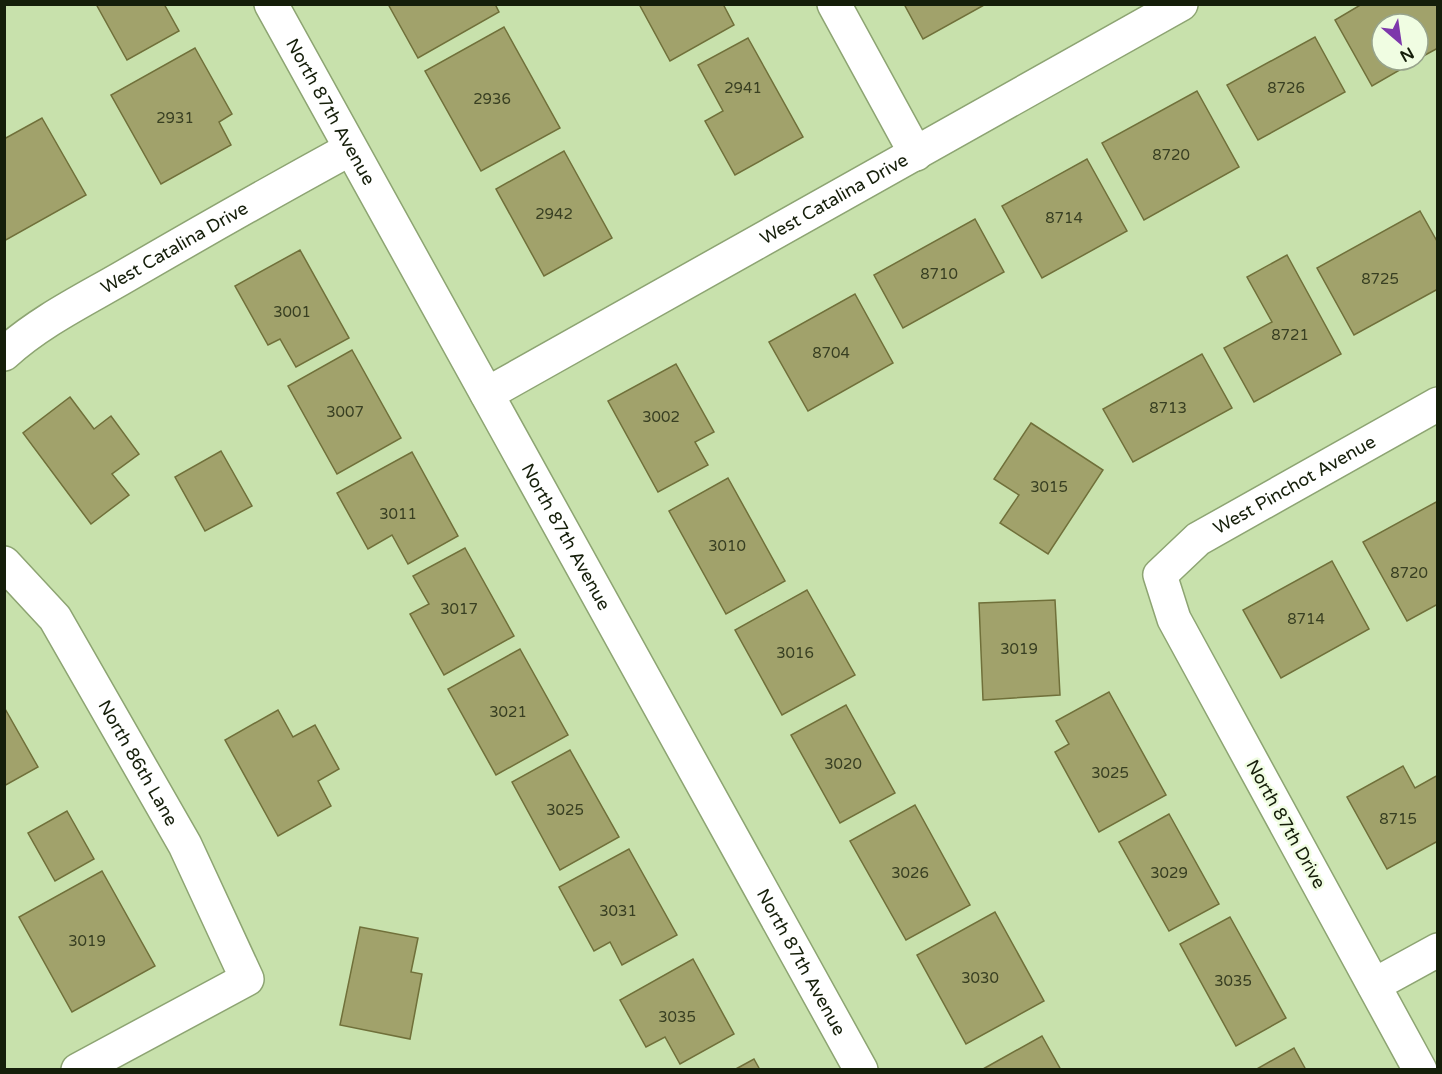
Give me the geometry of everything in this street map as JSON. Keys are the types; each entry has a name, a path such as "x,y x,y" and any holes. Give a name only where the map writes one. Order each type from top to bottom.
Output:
{"street":[{"name":"North 87th Avenue","path":"271,4 861,1070"},
{"path":"834,4 916,154"},
{"name":"West Catalina Drive","path":"487,394 1181,4"},
{"name":"West Catalina Drive","path":"4,354 61,313 229,215 350,149"},
{"name":"West Pinchot Avenue","path":"1160,575 1198,539 1437,404"},
{"name":"North 86th Lane","path":"4,563 56,618 185,845 247,979 78,1070"},
{"name":"North 87th Drive","path":"1160,575 1174,618 1420,1070"},
{"path":"1374,985 1437,950"}],"building":[{"path":"96,4 164,4 179,31 127,60"},
{"path":"388,4 495,4 499,12 418,58"},
{"path":"639,4 723,4 734,25 670,61"},
{"path":"904,4 986,4 923,39"},
{"path":"1362,4 1438,4 1438,48 1430,52 1430,12 1370,12 1370,72 1396,72 1372,86 1335,20"},
{"path":"504,27 560,128 481,171 425,71"},
{"path":"1315,37 1345,92 1258,140 1227,85"},
{"path":"748,38 803,137 735,175 705,121 723,111 698,65"},
{"path":"195,48 232,114 219,122 231,145 161,184 111,95"},
{"path":"1197,91 1239,167 1144,220 1102,143"},
{"path":"42,118 86,195 4,241 4,139"},
{"path":"564,151 612,238 544,276 496,189"},
{"path":"1087,159 1127,231 1042,278 1002,206"},
{"path":"1420,211 1438,243 1438,289 1354,335 1317,268"},
{"path":"975,219 1004,272 903,328 874,275"},
{"path":"300,250 349,338 296,367 280,339 268,345 235,286"},
{"path":"1287,255 1341,354 1254,402 1224,348 1272,322 1247,277"},
{"path":"855,294 893,363 808,411 769,342"},
{"path":"352,350 401,438 337,474 288,386"},
{"path":"1202,354 1232,408 1133,462 1103,409"},
{"path":"676,364 714,432 695,442 708,465 658,492 608,401"},
{"path":"70,397 94,429 111,416 139,454 112,474 129,495 91,524 23,433"},
{"path":"1031,423 1103,470 1048,554 1000,523 1019,495 994,479"},
{"path":"221,451 252,506 205,531 175,477"},
{"path":"412,452 458,536 408,564 392,535 368,549 337,493"},
{"path":"728,478 785,581 726,614 669,511"},
{"path":"1438,501 1438,604 1407,621 1363,542"},
{"path":"465,548 514,636 444,675 410,614 429,604 413,576"},
{"path":"1332,561 1369,629 1281,678 1243,610"},
{"path":"807,590 855,675 782,715 735,630"},
{"path":"1055,600 1060,695 983,700 979,603"},
{"path":"520,649 568,735 496,775 448,689"},
{"path":"1109,692 1166,795 1099,832 1055,752 1069,744 1056,721"},
{"path":"846,705 895,793 840,823 791,735"},
{"path":"4,707 38,767 4,786"},
{"path":"278,710 293,737 315,725 339,769 318,781 331,806 278,836 225,740"},
{"path":"570,750 619,837 560,870 512,782"},
{"path":"1403,766 1415,788 1438,775 1438,841 1387,869 1347,797"},
{"path":"915,805 970,905 906,940 850,841"},
{"path":"67,811 94,859 55,881 28,833"},
{"path":"1169,814 1219,904 1169,931 1119,842"},
{"path":"629,849 677,935 622,965 610,942 594,951 559,887"},
{"path":"102,871 155,966 72,1012 19,917"},
{"path":"995,912 1044,1001 966,1044 917,955"},
{"path":"1230,917 1286,1018 1236,1046 1180,944"},
{"path":"360,927 418,938 411,972 422,974 410,1039 340,1025"},
{"path":"693,959 734,1034 680,1064 665,1037 646,1047 620,1000"},
{"path":"1042,1036 1061,1070 983,1069"},
{"path":"1294,1048 1306,1070 1255,1070"},
{"path":"754,1059 760,1070 734,1070"}]}
